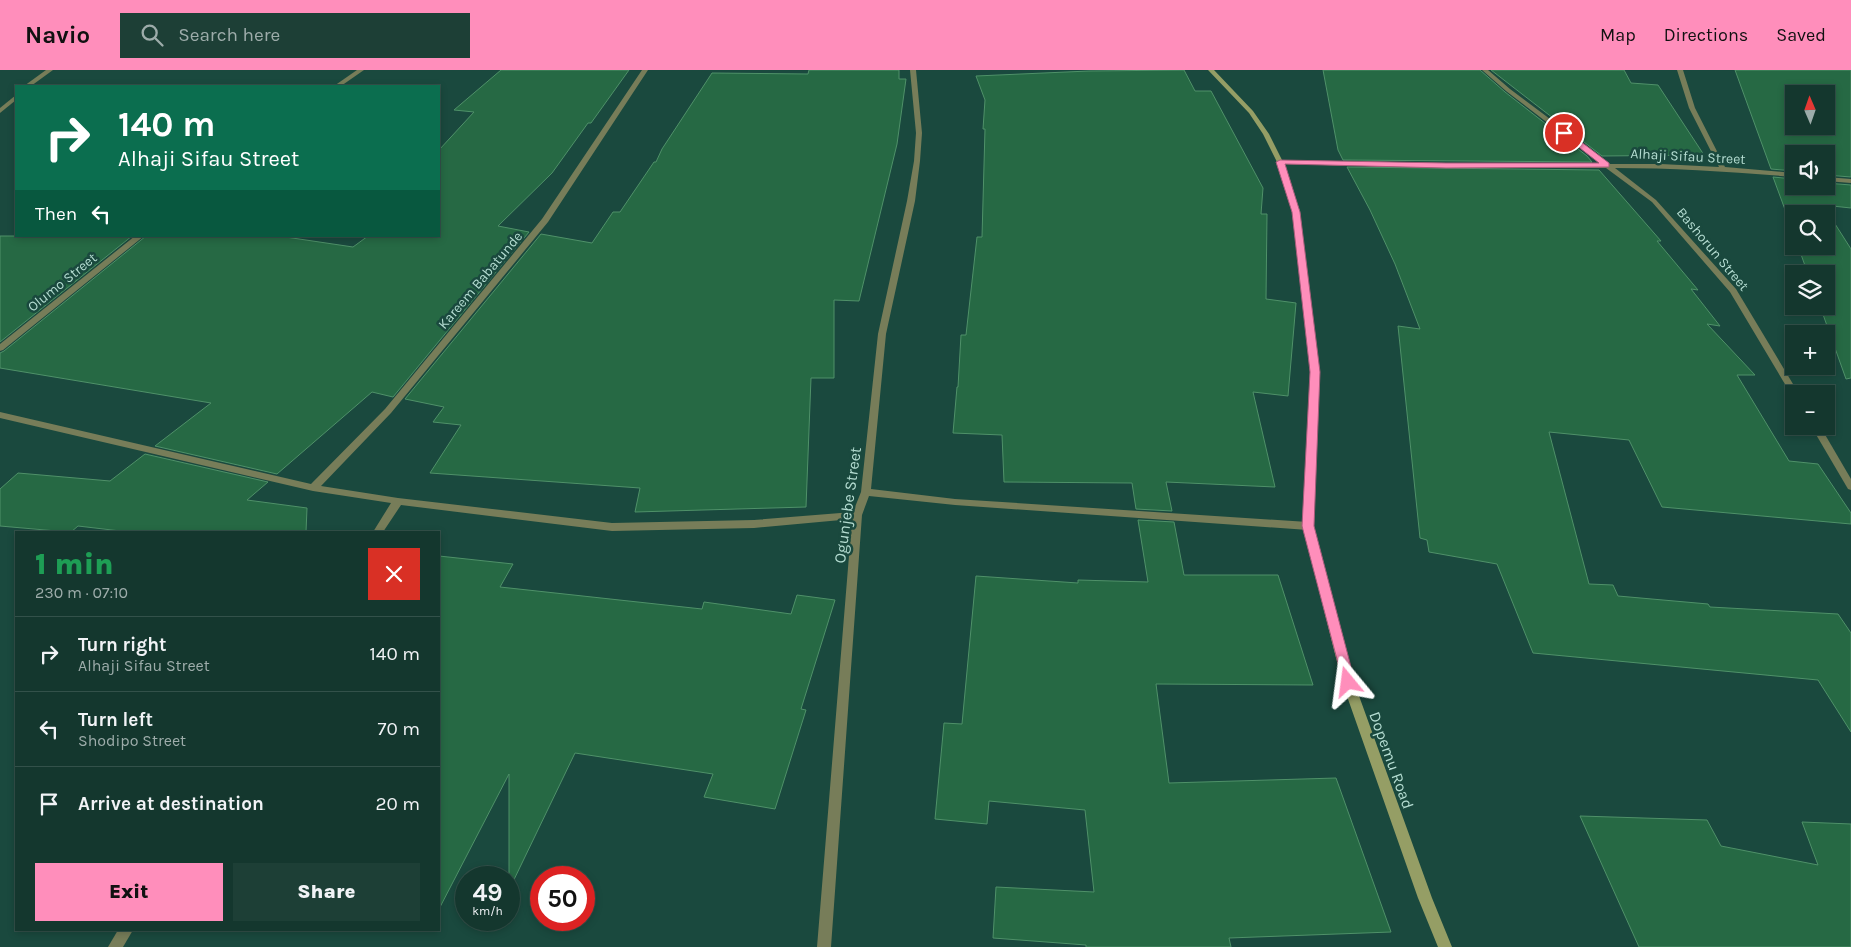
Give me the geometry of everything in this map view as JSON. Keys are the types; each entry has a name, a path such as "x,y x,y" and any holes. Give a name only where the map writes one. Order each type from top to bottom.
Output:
{"main road":[{"name":"Dopemu Road","path":"1212,70 1251,112 1266,134 1280,162 1296,212 1315,372 1308,526 1348,682 1425,898 1445,947"}],"street":[{"path":"28,85 50,70"},
{"path":"338,85 361,70"},
{"name":"Kareem Babatunde","path":"313,488 388,411 545,220 645,70"},
{"name":"Ogunjebe Street","path":"824,947 857,515 866,492 882,334 911,201 917,161 919,133 913,70"},
{"name":"Bashorun Street","path":"1486,70 1508,90 1654,201 1733,291 1790,385"},
{"path":"1680,70 1692,108 1723,168"},
{"path":"0,111 15,97"},
{"name":"Alhaji Sifau Street","path":"1280,162 1446,166 1607,165 1723,168 1785,175"},
{"path":"1835,180 1851,181"},
{"name":"Olumo Street","path":"0,348 139,237"},
{"path":"1,416 313,488 398,501 612,527 754,524 857,515"},
{"path":"1819,435 1851,487"},
{"path":"866,492 954,502 1308,526"},
{"path":"379,531 398,501"},
{"path":"115,947 125,931"}],"building":[{"path":"501,70 629,70 552,173 498,226 529,232 393,397 372,392 277,474 155,446 211,403 0,368 0,353 145,237 286,237 353,247 367,237 440,237 440,149 474,112 454,110"},
{"path":"809,70 899,70 899,79 906,79 897,144 859,301 834,300 834,378 811,378 806,507 635,512 640,488 430,473 461,425 433,422 444,407 405,399 541,234 592,243 613,212 620,212 654,162 656,162 662,149 712,73 808,74"},
{"path":"1184,70 1195,91 1211,91 1263,188 1261,214 1267,214 1266,299 1296,303 1288,396 1253,392 1275,487 1166,482 1172,511 1136,509 1132,483 1004,482 1002,435 953,433 961,335 966,335 977,237 982,237 985,100 976,76 1089,71"},
{"path":"1323,70 1480,70 1592,162 1343,160 1338,150"},
{"path":"1491,70 1624,70 1631,83 1658,85 1704,155 1602,156"},
{"path":"1735,70 1851,70 1851,177 1835,176 1835,145 1785,145 1785,170 1771,169"},
{"path":"1347,167 1599,170 1661,241 1657,241 1698,290 1691,289 1720,326 1707,324 1755,375 1737,375 1789,461 1818,464 1851,513 1851,524 1662,507 1629,440 1549,432 1589,584 1613,585 1618,596 1708,604 1710,607 1838,614 1851,633 1851,732 1818,680 1533,653 1497,564 1429,552 1427,540 1420,538 1398,326 1420,329 1395,264 1370,210"},
{"path":"1773,177 1785,178 1785,195 1835,195 1835,184 1851,185 1851,208 1835,205 1785,205 1785,210"},
{"path":"1835,224 1851,249 1851,378 1846,379 1835,348 1835,325 1827,325 1823,315 1835,315 1835,265 1805,265 1801,255 1835,255"},
{"path":"0,236 131,237 0,342"},
{"path":"145,454 268,482 247,500 307,508 306,531 120,531 78,526 72,531 57,531 0,526 0,489 18,473 110,481"},
{"path":"1138,520 1174,522 1184,575 1278,575 1313,685 1156,684 1169,783 1336,778 1391,932 1229,938 1231,947 1086,947 1086,945 993,938 996,887 1094,892 1085,810 989,801 987,824 935,819 944,723 962,724 976,576 1078,583 1078,580 1148,582"},
{"path":"440,556 513,564 500,587 702,609 704,602 791,614 797,595 835,600 801,709 806,710 775,809 704,797 713,774 575,753 520,867 509,866 509,774 461,866 455,866 455,878 440,907"},
{"path":"1580,816 1707,820 1721,846 1818,865 1802,822 1851,824 1851,947 1639,947"}],"route":[{"path":"1348,682 1308,526 1315,372 1296,212 1280,162 1446,166 1607,165 1564,133"}]}
